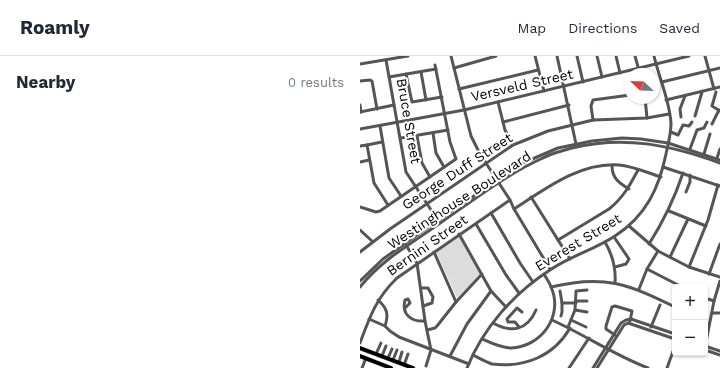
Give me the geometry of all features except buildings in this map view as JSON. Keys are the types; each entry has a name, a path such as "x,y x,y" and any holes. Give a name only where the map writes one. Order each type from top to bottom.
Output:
{"main road":[{"path":"360,348 413,368"},
{"path":"360,356 391,368"}],"street":[{"path":"360,64 408,56"},
{"path":"451,56 472,140 499,181 550,269"},
{"path":"454,68 496,56"},
{"path":"535,56 544,91"},
{"path":"557,56 577,145"},
{"path":"577,56 583,82"},
{"path":"597,56 602,77"},
{"path":"616,56 620,73"},
{"path":"635,56 638,68"},
{"path":"654,56 662,82 671,123 671,132 678,135 683,125 690,126 692,122"},
{"name":"Versveld Street","path":"638,68 689,56"},
{"path":"705,56 715,91 712,106 719,110 712,124"},
{"name":"Bruce Street","path":"386,60 406,172 439,222"},
{"path":"360,207 378,212 457,158 451,146 435,65"},
{"path":"662,82 720,68"},
{"path":"389,77 436,69"},
{"path":"459,89 538,70"},
{"path":"421,72 426,100"},
{"name":"Versveld Street","path":"360,130 464,110 624,72"},
{"path":"406,74 411,102 415,103 442,97"},
{"path":"360,81 372,81 377,109"},
{"path":"666,100 702,92 715,91 720,87"},
{"path":"695,116 702,92"},
{"path":"593,120 591,106 593,100 624,96"},
{"path":"681,117 680,108 686,96"},
{"path":"498,102 502,122 513,145"},
{"path":"647,104 648,118"},
{"path":"360,105 361,112 394,105"},
{"path":"502,122 569,105"},
{"name":"George Duff Street","path":"360,252 372,241 513,145 548,130 593,120 648,118 669,114"},
{"path":"690,149 697,130 704,128 707,122"},
{"path":"380,126 389,178 401,196"},
{"path":"401,138 448,130"},
{"name":"Everest Street","path":"468,366 482,339 493,323 519,293 550,269 605,242 629,226 647,205 653,195 661,177 671,132"},
{"path":"433,133 436,153 444,168"},
{"path":"704,154 710,134"},
{"path":"417,136 422,163 430,177"},
{"path":"360,146 382,142"},
{"name":"Westinghouse Boulevard","path":"360,281 383,259 406,245 499,181 543,157 577,145 620,142 668,145 690,149 718,159"},
{"path":"367,145 374,183 388,205"},
{"name":"Westinghouse Boulevard","path":"668,145 720,164"},
{"path":"718,159 720,149"},
{"path":"360,162 369,160"},
{"path":"612,166 614,178 621,185 629,189"},
{"path":"514,209 560,180 592,167 623,166 661,177"},
{"path":"663,167 719,185 706,226 689,267"},
{"path":"558,240 609,209 617,202 629,189 638,170"},
{"path":"650,244 669,211 683,173"},
{"path":"686,192 690,182 690,175"},
{"path":"532,197 570,259"},
{"name":"Bernini Street","path":"360,343 378,300 386,288 417,263 510,200"},
{"path":"669,211 706,226"},
{"path":"491,213 520,263 533,282"},
{"path":"670,257 688,219"},
{"path":"476,224 506,275 519,293"},
{"path":"629,226 658,251 689,267 720,277"},
{"path":"360,230 372,241"},
{"path":"459,234 491,291 506,307"},
{"path":"614,237 629,259 626,264 615,266"},
{"path":"605,242 615,266 615,283"},
{"path":"709,274 720,244"},
{"path":"406,245 417,263 425,321 431,350 426,366"},
{"name":"Westinghouse Boulevard","path":"360,287 378,268 406,245"},
{"path":"639,289 647,269 658,251"},
{"path":"434,252 456,302"},
{"path":"647,269 676,284"},
{"path":"427,330 436,327 456,302 482,274"},
{"path":"482,339 498,346 522,346 537,339 546,330 552,320 555,303 551,287 544,274"},
{"path":"551,287 582,281 603,281 639,289 672,306"},
{"path":"708,332 714,301 720,281"},
{"path":"420,288 428,288 433,297 432,303 423,306"},
{"path":"473,355 493,364 518,367 527,365 547,356 558,345 569,328 576,310 577,290 587,290"},
{"path":"450,356 467,324 491,291"},
{"path":"560,291 562,303 562,312 560,316"},
{"path":"708,299 714,301"},
{"path":"378,300 388,312 388,319 385,326"},
{"path":"562,303 586,301"},
{"path":"651,328 660,305"},
{"path":"597,368 615,335 630,321 633,313 632,311 615,306 612,307 606,329 615,335"},
{"path":"405,308 410,319 425,321"},
{"path":"519,327 515,322 508,322 507,319 517,308 522,312"},
{"path":"493,323 509,329 519,327 530,321 536,310"},
{"path":"576,310 587,312"},
{"path":"712,313 720,313"},
{"path":"369,320 385,326 394,335 450,356 473,368"},
{"path":"552,320 589,338 623,358 648,368"},
{"path":"571,320 586,327"},
{"path":"630,321 672,333"},
{"path":"651,328 672,338"},
{"path":"569,368 589,338"},
{"path":"376,354 381,343"},
{"path":"382,356 386,346"},
{"path":"708,347 720,351"},
{"path":"388,358 392,349"},
{"path":"593,368 607,349"},
{"path":"393,360 397,350"},
{"path":"708,351 720,355"},
{"path":"399,362 402,352"},
{"path":"404,364 408,354"},
{"path":"667,368 672,354"},
{"path":"362,368 366,358"},
{"path":"376,368 378,363"}],"shaded area":[{"path":"460,237 480,274 457,298 436,252"}]}
